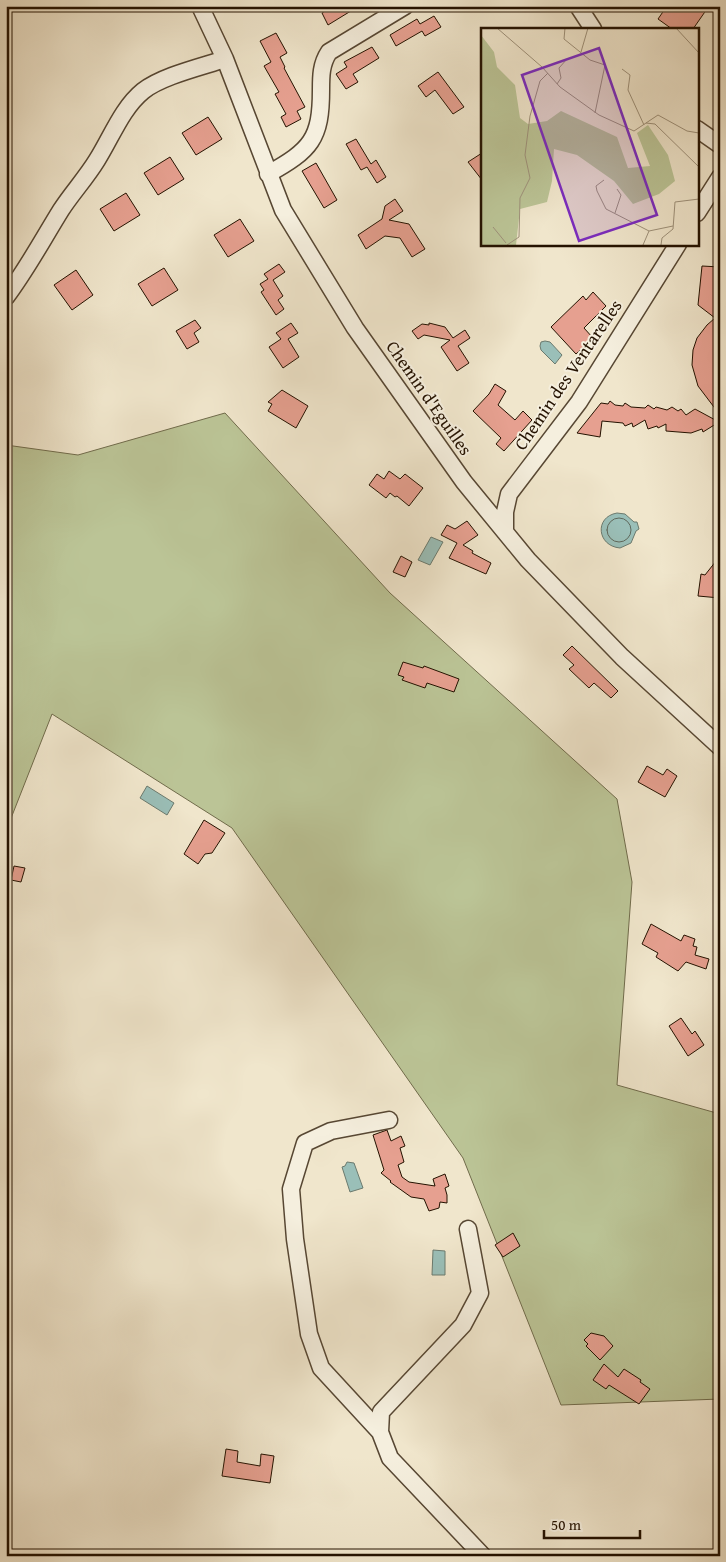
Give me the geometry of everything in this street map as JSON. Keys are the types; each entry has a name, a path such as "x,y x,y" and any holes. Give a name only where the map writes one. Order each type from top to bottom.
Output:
{"street":[{"name":"Chemin d'Eguilles","path":"200,6 225,59 283,210 356,328 464,482 528,560 622,657 720,748"},
{"path":"268,174 291,162 308,146 317,134 321,111 321,74 324,61 329,52 405,6"},
{"path":"578,6 592,28"},
{"path":"6,296 17,283 62,208 96,162 134,99 144,90 156,84 225,59"},
{"path":"698,130 720,145"},
{"path":"698,210 720,177"},
{"name":"Chemin des Ventarelles","path":"505,532 506,512 510,494 579,402 677,245"},
{"path":"389,1120 332,1131 304,1143 291,1189 295,1239 309,1334 321,1368 380,1432 390,1458 483,1556"},
{"path":"380,1432 381,1412 463,1325 480,1293 468,1229"}],"green space":[{"path":"225,413 390,593 617,799 632,882 617,1085 720,1114 720,1399 561,1405 463,1158 232,828 52,714 6,831 6,445 78,455"}],"water":[{"path":"541,342 550,342 562,355 555,364 541,350"},
{"path":"617,513 625,514 634,522 637,522 639,529 636,531 631,543 620,548 612,546 607,542 601,531 605,520"},
{"path":"431,537 443,542 430,565 418,560"},
{"path":"147,786 174,803 167,815 140,798"},
{"path":"347,1162 354,1163 363,1188 350,1192 342,1167"},
{"path":"433,1250 445,1251 445,1275 432,1275"}],"building":[{"path":"333,6 359,6 328,25 322,13"},
{"path":"667,6 709,6 694,28 671,28 658,19"},
{"path":"434,16 441,27 425,36 422,31 396,46 390,35 417,19 420,24"},
{"path":"276,33 287,53 280,57 284,68 305,107 297,111 301,119 286,127 281,117 286,114 275,94 279,92 264,66 271,62 260,41"},
{"path":"372,47 379,58 353,74 358,82 346,89 336,74 347,67 344,62"},
{"path":"438,72 464,107 453,114 435,90 426,97 418,86"},
{"path":"208,117 222,139 196,155 182,133"},
{"path":"356,139 371,164 376,160 386,177 377,183 367,167 361,170 346,144"},
{"path":"481,154 481,179 468,162"},
{"path":"170,157 184,179 158,195 144,173"},
{"path":"316,163 337,200 324,208 302,171"},
{"path":"126,193 140,215 114,231 100,209"},
{"path":"395,199 403,211 389,220 409,224 425,249 412,257 400,238 385,236 366,249 358,235 382,219 385,206"},
{"path":"240,219 254,241 228,257 214,235"},
{"path":"279,264 285,272 273,280 283,296 278,300 284,309 276,315 261,292 264,290 260,284 268,279 264,274"},
{"path":"702,266 720,267 720,415 698,386 692,365 693,350 697,338 715,318 698,305"},
{"path":"164,268 178,290 152,306 138,284"},
{"path":"76,270 93,295 72,310 54,285"},
{"path":"593,292 606,306 584,328 593,338 576,354 551,327 583,296 586,300"},
{"path":"195,320 201,328 194,333 199,342 187,349 176,331"},
{"path":"291,323 298,333 288,339 299,357 283,368 269,347 281,339 276,333"},
{"path":"429,323 445,327 453,338 465,330 470,338 458,346 469,363 457,371 441,347 450,340 424,335 418,339 412,331 422,324 429,325"},
{"path":"495,384 506,391 498,405 515,420 523,411 532,420 504,451 496,444 501,438 473,411 489,394"},
{"path":"282,390 308,406 296,428 268,411 272,404 268,402"},
{"path":"610,401 615,405 623,406 625,403 631,407 645,408 648,405 654,409 656,407 667,410 672,407 678,411 681,409 686,415 695,409 719,422 703,432 702,429 691,433 666,431 666,424 658,428 657,426 648,429 645,420 633,427 632,423 625,426 623,423 602,421 600,437 577,433 601,403 608,404"},
{"path":"389,471 400,479 405,474 423,488 409,506 390,493 386,498 369,485 377,474 384,479"},
{"path":"467,521 478,535 463,545 473,551 472,553 491,563 486,574 449,558 457,543 441,535 447,525 455,529"},
{"path":"401,556 412,562 405,577 393,572"},
{"path":"720,556 720,598 698,596 701,574 705,575"},
{"path":"572,646 618,691 611,698 594,683 589,688 569,669 574,665 563,655"},
{"path":"403,662 423,668 424,666 459,679 454,692 427,683 425,688 402,680 404,677 398,675"},
{"path":"647,766 663,775 667,769 677,776 665,797 638,782"},
{"path":"204,820 225,833 212,853 205,854 198,864 184,854"},
{"path":"14,866 25,868 21,882 11,880"},
{"path":"651,924 681,941 684,935 695,939 693,946 697,947 695,955 709,959 706,969 686,962 678,971 656,957 658,953 642,944"},
{"path":"681,1018 692,1034 695,1031 704,1045 688,1056 669,1026"},
{"path":"387,1130 391,1141 401,1136 405,1146 400,1148 404,1162 398,1165 402,1177 409,1182 435,1186 433,1179 445,1174 449,1186 445,1188 447,1203 440,1202 439,1208 429,1211 424,1199 411,1197 381,1173 384,1170 373,1135"},
{"path":"513,1233 520,1246 503,1257 495,1245"},
{"path":"591,1333 604,1336 613,1346 600,1360 586,1346 588,1344 584,1340"},
{"path":"604,1364 618,1377 624,1369 641,1380 640,1382 650,1389 639,1404 609,1385 606,1389 593,1380"},
{"path":"226,1449 238,1451 237,1462 260,1466 261,1454 274,1456 270,1483 222,1476"}]}
